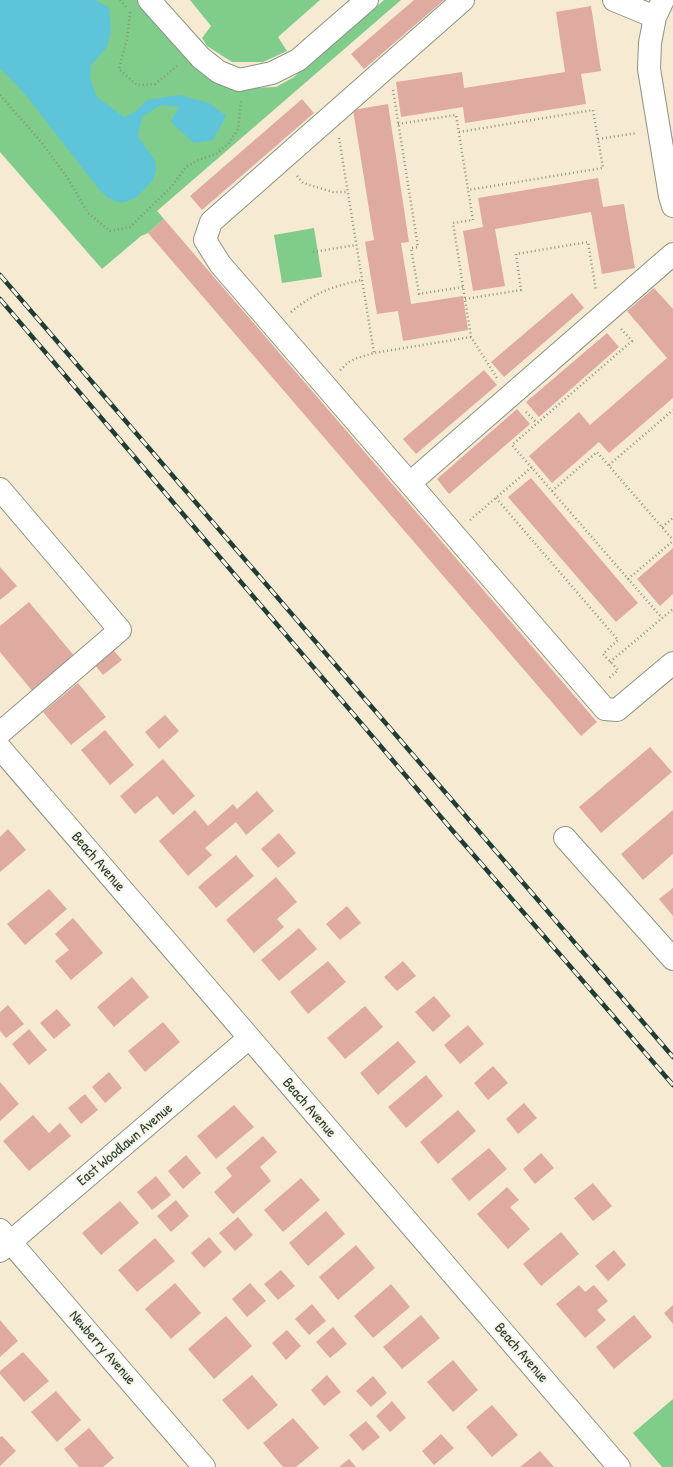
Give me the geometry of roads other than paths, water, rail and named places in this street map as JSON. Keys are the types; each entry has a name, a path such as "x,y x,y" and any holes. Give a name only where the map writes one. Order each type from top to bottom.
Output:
{"street":[{"path":"149,0 201,58 219,72 239,80 272,73 298,60 367,0"},
{"path":"463,0 211,222 205,240 220,264 605,709 617,710 673,663"},
{"path":"614,0 659,9 650,43 649,69 670,196 673,206"},
{"path":"410,483 673,254"},
{"path":"0,489 120,630 0,733"},
{"name":"Beach Avenue","path":"0,748 619,1467"},
{"path":"565,838 673,958"},
{"name":"East Woodlawn Avenue","path":"4,1241 249,1038"},
{"name":"Newberry Avenue","path":"4,1241 204,1467"}],"water":[{"path":"0,0 96,0 109,8 111,30 107,47 91,65 90,79 97,97 124,117 135,112 147,100 179,95 209,103 226,116 213,140 194,143 171,122 179,107 161,105 142,117 138,137 155,160 156,170 153,180 136,198 121,203 108,198 98,188 25,94 0,68"}],"railway":[{"path":"0,275 673,1057"},
{"path":"0,299 452,830 673,1085"}]}
